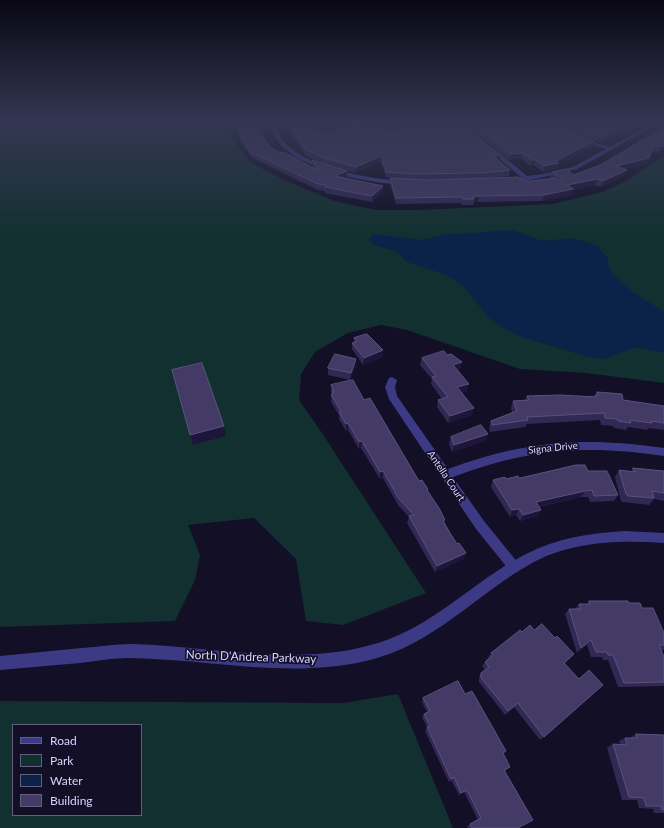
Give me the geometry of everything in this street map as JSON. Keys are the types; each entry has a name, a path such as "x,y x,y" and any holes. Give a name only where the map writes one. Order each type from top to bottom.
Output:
{"street":[{"path":"313,162 336,171 360,178 411,183"},
{"path":"506,162 527,179"},
{"path":"502,181 527,179 558,173 575,168 587,162"},
{"name":"Antella Court","path":"392,380 390,387 392,397 480,525 514,567"},
{"name":"Signa Drive","path":"445,474 508,454 542,448 597,445 664,452"},
{"name":"North D'Andrea Parkway","path":"0,663 128,651 288,660 319,660 357,656 399,643 430,628 514,567 551,549 580,540 616,536 664,538"}],"green space":[{"path":"0,162 250,162 284,180 334,201 376,210 418,210 553,204 602,192 626,181 655,162 664,162 664,383 586,373 520,369 407,330 381,325 348,333 315,352 301,374 299,400 426,593 343,625 306,621 296,559 254,518 188,525 200,555 195,580 175,621 0,627"},
{"path":"398,694 453,828 0,828 0,701 343,703"}],"water":[{"path":"506,230 515,231 543,241 573,238 599,246 601,251 608,258 609,269 612,273 633,292 664,312 664,353 640,348 631,349 605,359 588,357 519,336 505,329 488,317 463,286 446,275 407,262 396,251 377,246 370,242 369,238 374,234 421,240 447,234"}],"building":[{"path":"270,162 302,162 319,171 313,162 317,162 347,171 335,176 383,186 372,196 325,187 326,185 318,184"},
{"path":"337,162 368,162 356,167"},
{"path":"383,162 500,162 510,170 482,173 412,174 386,172"},
{"path":"538,162 557,162 558,163 544,166"},
{"path":"606,162 634,162 616,166 627,170 603,181 598,179 567,185 573,189 544,195 479,196 473,197 474,199 463,199 462,197 396,198 390,178 430,180 518,177 524,182 555,178 561,181 563,180 552,172 566,169 574,175"},
{"path":"367,334 383,350 364,358 352,343 357,341 354,338"},
{"path":"444,351 447,355 451,354 462,362 453,365 469,384 457,387 474,408 450,416 438,400 448,397 432,377 436,376 422,358"},
{"path":"335,354 356,359 351,373 328,368"},
{"path":"202,363 224,426 190,435 172,370"},
{"path":"353,380 364,400 370,398 419,481 422,480 428,489 427,490 445,520 443,521 450,533 457,544 459,543 466,553 437,566 409,516 414,515 399,499 383,471 380,472 362,441 359,442 348,423 346,424 339,412 341,411 331,395 333,394 332,391 334,391 331,385"},
{"path":"597,392 622,394 623,400 664,406 664,423 630,420 631,423 618,421 617,419 605,418 604,413 527,417 528,420 492,425 491,421 517,411 513,401 529,400 527,396 560,395 596,397 595,395 598,395"},
{"path":"481,425 488,434 454,445 451,437"},
{"path":"576,465 585,465 588,471 607,471 618,495 594,496 592,490 585,491 536,502 541,510 523,515 519,509 512,510 493,480 518,476 519,478"},
{"path":"633,468 664,471 664,493 652,491 654,498 628,496 626,494 619,470 635,472"},
{"path":"589,601 628,601 629,603 640,603 642,608 653,608 664,633 664,645 659,645 664,657 664,682 624,683 613,655 608,655 607,652 596,652 591,640 581,648 569,609 581,609 579,604 590,604"},
{"path":"542,624 555,638 557,636 574,654 564,663 579,679 589,670 603,685 544,737 518,703 508,711 481,678 481,673 489,667 485,662 493,655 491,653 520,630 522,632 530,625 534,630"},
{"path":"458,681 465,694 472,691 506,751 503,753 510,767 504,770 533,820 518,828 472,828 470,824 481,818 467,790 461,793 454,777 451,779 427,727 430,726 424,714 430,711 423,698"},
{"path":"636,734 664,735 664,810 662,810 661,806 646,806 644,798 629,797 613,744 627,745 625,738 637,738"}]}
